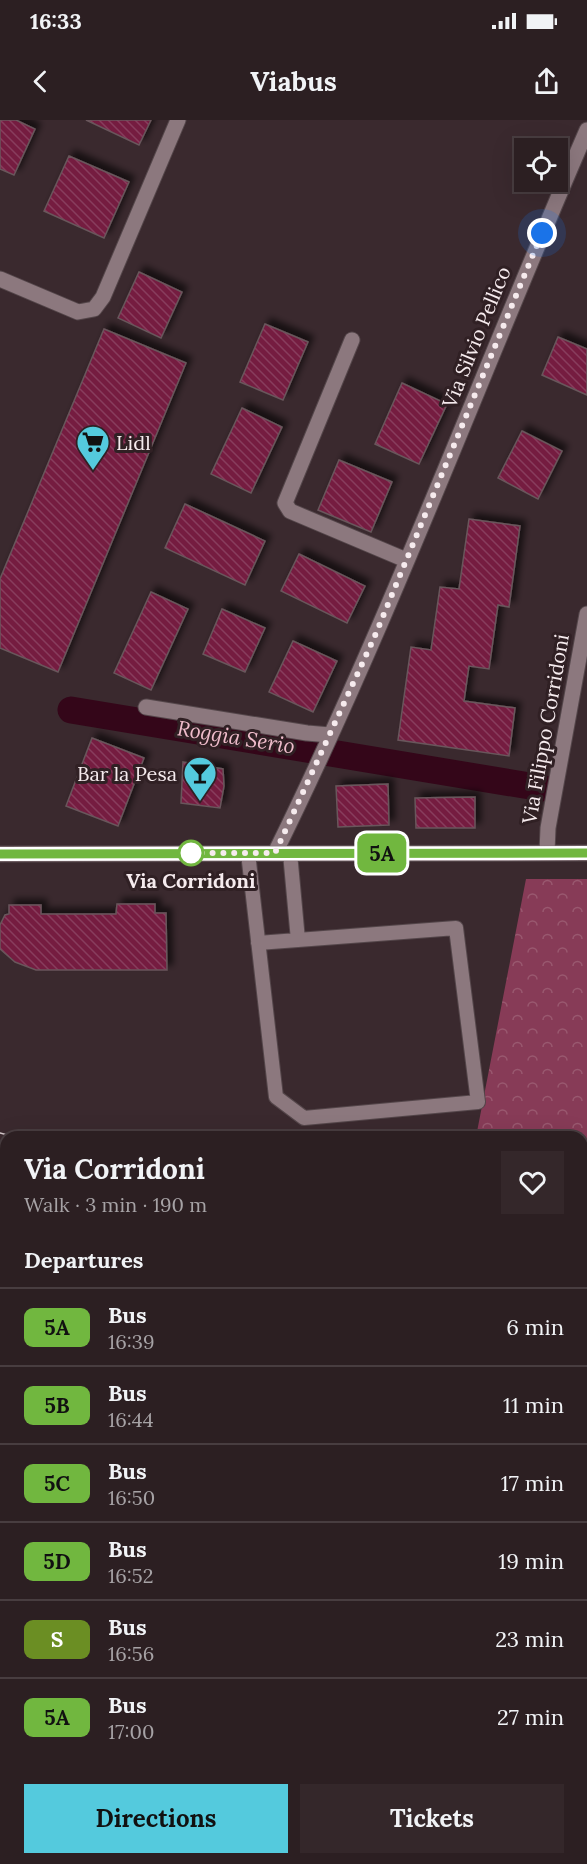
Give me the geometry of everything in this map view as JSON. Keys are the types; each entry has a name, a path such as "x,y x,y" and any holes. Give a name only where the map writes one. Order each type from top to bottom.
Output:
{"street":[{"path":"0,279 78,312 94,309 103,297 178,120"},
{"name":"Via Silvio Pellico","path":"283,853 310,779 406,560 587,130"},
{"path":"352,340 285,503 290,511 406,560"},
{"name":"Via Filippo Corridoni","path":"0,854 553,852 548,828 587,614"},
{"path":"146,707 330,735"},
{"path":"553,852 587,853"}],"lane":[{"path":"248,853 258,943 276,1097 304,1118 478,1102 456,928 258,943"},
{"path":"283,853 298,940"}],"green space":[{"path":"526,879 587,879 587,1131 477,1131"}],"building":[{"path":"0,120 16,120 35,129 14,175 0,169"},
{"path":"86,120 151,120 139,145"},
{"path":"69,156 129,182 104,238 44,211"},
{"path":"139,272 182,292 161,338 118,318"},
{"path":"265,324 308,342 283,400 240,382"},
{"name":"Lidl","path":"104,329 186,363 58,672 0,648 0,579"},
{"path":"558,337 587,349 587,395 542,375"},
{"path":"402,383 447,404 419,464 375,444"},
{"path":"242,408 282,427 251,493 211,474"},
{"path":"522,431 562,451 538,499 498,478"},
{"path":"339,460 392,482 371,532 318,510"},
{"path":"185,504 265,541 245,585 165,548"},
{"path":"469,519 520,526 509,607 498,605 489,669 469,666 464,701 515,708 509,756 398,740 411,647 431,650 440,587 459,589"},
{"path":"299,554 365,586 347,623 281,591"},
{"path":"151,592 188,609 151,690 114,673"},
{"path":"222,609 265,628 245,672 203,654"},
{"path":"293,641 337,661 313,712 269,692"},
{"path":"92,738 144,758 118,826 66,806"},
{"path":"183,762 223,769 224,786 220,808 181,803"},
{"path":"388,784 389,825 338,827 336,786"},
{"path":"475,797 475,828 416,828 415,798"},
{"path":"117,904 155,904 155,913 166,913 167,970 36,970 15,962 0,949 0,925 5,915 9,914 9,905 41,905 41,914 116,914"}],"waterway":[{"name":"Roggia Serio","path":"71,710 542,788"}],"bus line":[{"name":"5A","path":"0,854 587,853"}],"place":[{"name":"Lidl","path":"93,471"},
{"name":"Bar la Pesa","path":"200,802"},
{"name":"Via Corridoni","path":"191,853"}],"route":[{"path":"191,853 275,853 374,638 542,233"}]}
